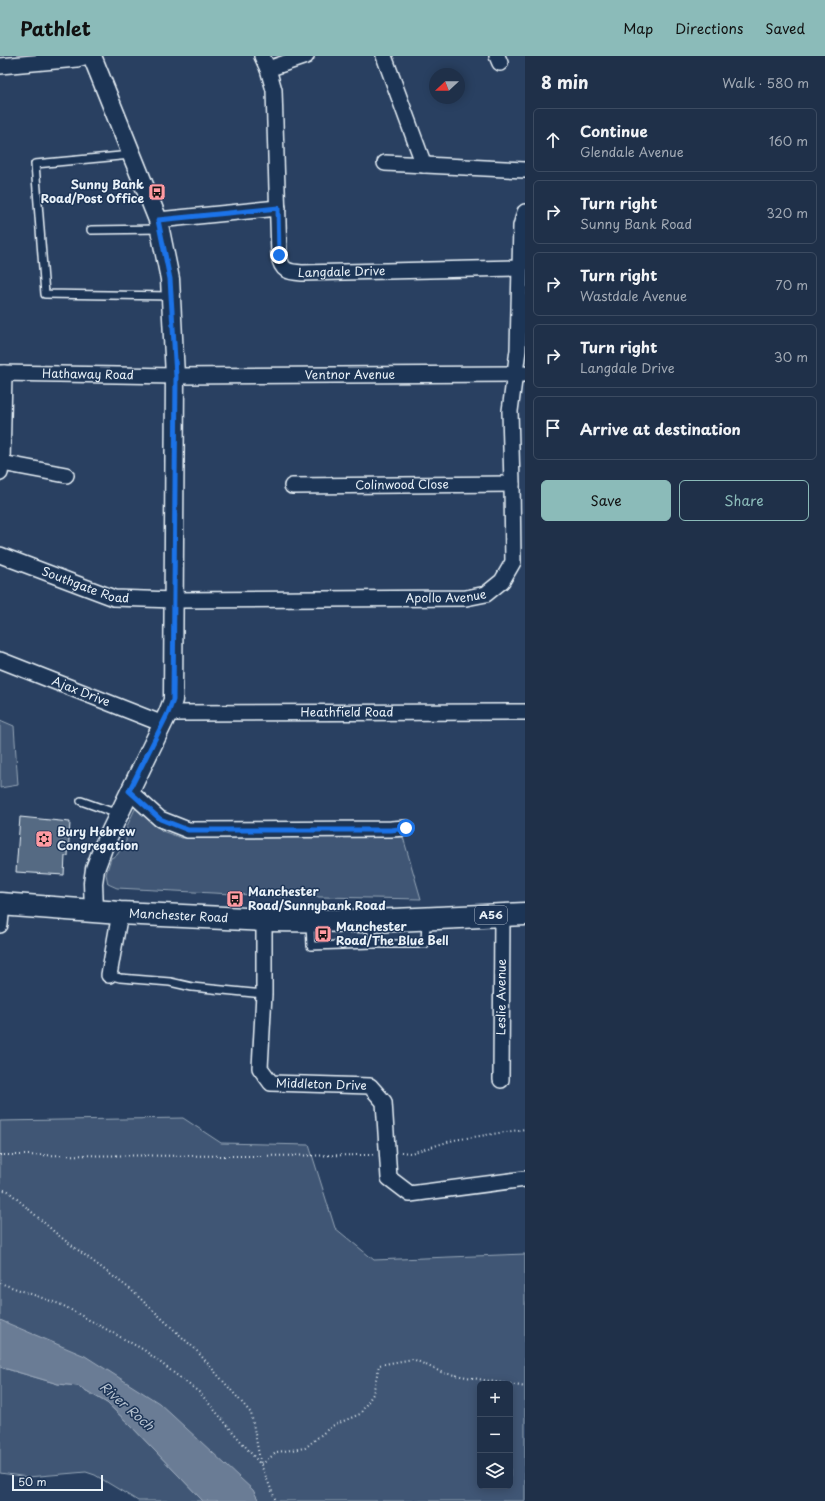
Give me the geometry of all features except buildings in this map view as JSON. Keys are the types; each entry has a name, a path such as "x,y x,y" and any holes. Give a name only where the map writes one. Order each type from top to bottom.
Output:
{"highway":[{"name":"Manchester Road","path":"1,904 120,913 310,921 372,921 525,914"}],"street":[{"path":"0,66 77,59 87,56"},
{"path":"92,56 133,155 159,225 172,296 176,376 173,700 129,791 104,853 95,869 93,883 94,911"},
{"path":"265,62 306,56"},
{"path":"384,56 424,165"},
{"name":"Langdale Drive","path":"265,62 274,90 280,262 285,269 292,272 520,268"},
{"path":"385,163 525,170"},
{"path":"159,225 278,208"},
{"name":"Apollo Avenue","path":"174,600 466,598 486,594 502,581 512,562 510,411 520,374 518,350 521,226 525,212"},
{"path":"2,373 1,468 66,475"},
{"name":"Hathaway Road","path":"2,373 176,376"},
{"name":"Ventnor Avenue","path":"176,376 520,374"},
{"name":"Colinwood Close","path":"292,486 512,484"},
{"name":"Southgate Road","path":"0,554 114,598 174,600"},
{"name":"Ajax Drive","path":"0,660 165,719"},
{"name":"Heathfield Road","path":"165,719 525,712"},
{"path":"129,791 160,819 188,830 391,830 406,828"},
{"path":"0,925 1,904"},
{"path":"110,975 120,913"},
{"name":"Leslie Avenue","path":"500,1080 502,914"},
{"name":"Middleton Drive","path":"264,920 264,994 260,1068 271,1083 370,1086 384,1102 389,1178 410,1194 525,1179"}],"lane":[{"path":"133,155 35,164 45,294 172,296"},
{"path":"92,230 159,225"},
{"path":"81,801 119,818"},
{"path":"310,921 312,946 425,944 426,918"},
{"path":"372,921 372,944"},
{"path":"110,975 120,978 170,982 192,987 264,994"}],"path":[{"path":"0,1155 370,1155 388,1151 410,1153 454,1140 525,1129"},
{"path":"0,1189 8,1191 58,1235 130,1289 196,1350 251,1413 261,1465 276,1501"},
{"path":"0,1283 62,1305 144,1350 200,1393 261,1465"},
{"path":"261,1465 277,1452 305,1448 332,1426 360,1414 373,1394 379,1364 414,1358 443,1374 489,1381"},
{"path":"513,1385 525,1387"}],"shaded area":[{"path":"0,720 14,726 18,785 0,788"},
{"path":"135,809 139,809 162,831 182,838 403,837 421,899 271,896 117,888 108,884 106,874 111,858 117,855 126,841 127,826"},
{"path":"183,1118 221,1143 309,1145 335,1228 374,1260 525,1254 525,1501 259,1501 252,1490 0,1324 0,1121"},
{"path":"0,1367 58,1384 78,1386 107,1403 203,1501 138,1501 95,1475 86,1472 28,1477 0,1473"}],"water":[{"name":"River Roch","path":"0,1320 85,1356 159,1403 253,1490 259,1501 203,1501 107,1403 78,1386 58,1384 0,1367"}],"place":[{"name":"Sunny Bank Road/Post Office","path":"157,192"},
{"name":"Bury Hebrew Congregation","path":"44,839"},
{"name":"Manchester Road/Sunnybank Road","path":"235,899"},
{"name":"Manchester Road/The Blue Bell","path":"323,934"}],"route":[{"path":"279,255 278,208 158,220 172,296 176,376 173,700 129,791 160,819 188,830 391,830 406,828"}]}
